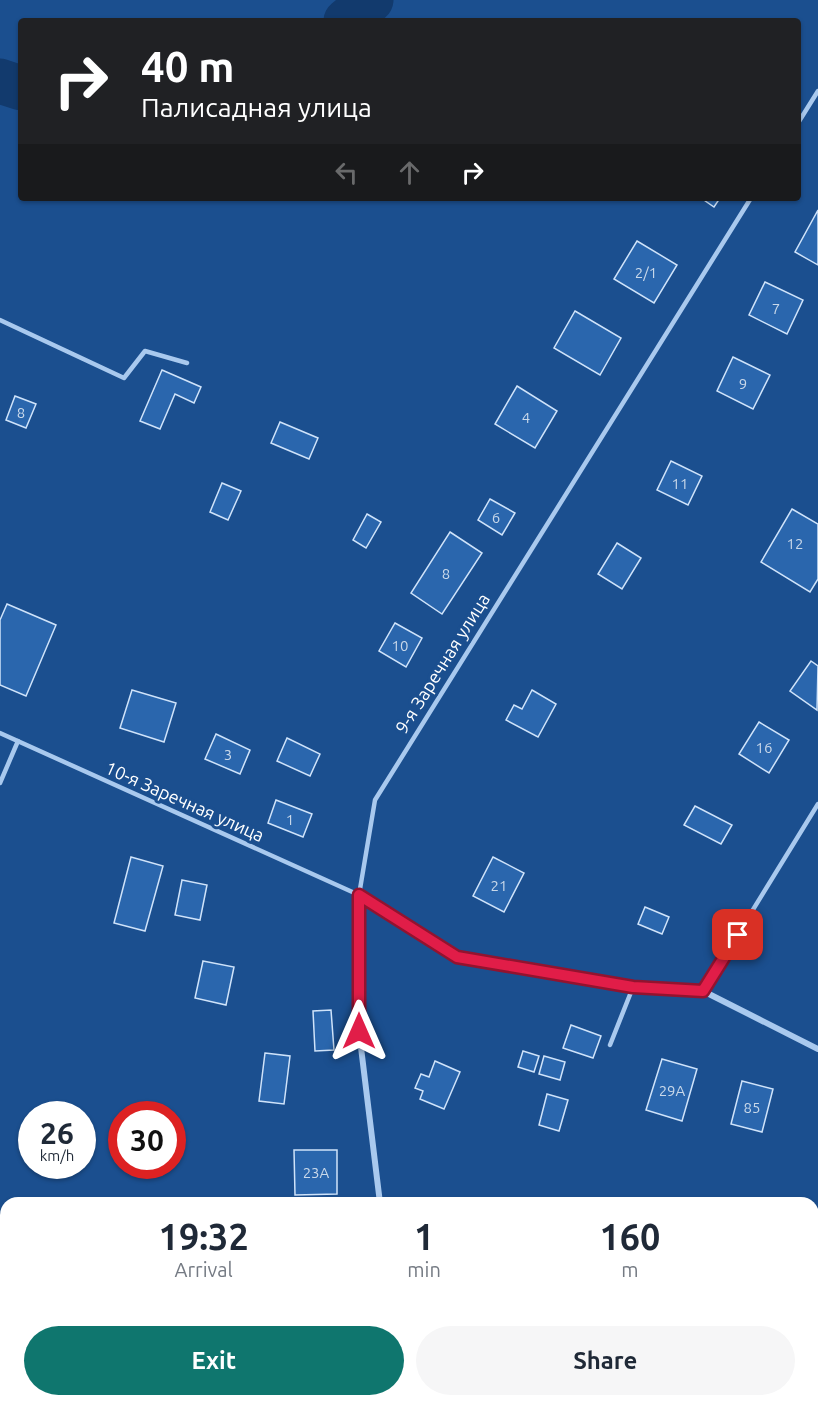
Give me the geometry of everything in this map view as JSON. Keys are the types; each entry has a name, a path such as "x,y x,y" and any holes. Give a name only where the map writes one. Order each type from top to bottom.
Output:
{"street":[{"path":"359,895 457,957 633,987 703,991 818,1049"},
{"name":"9-я Заречная улица","path":"359,895 359,1031 379,1197"}],"lane":[{"path":"801,118 818,91"},
{"name":"9-я Заречная улица","path":"359,895 375,800 749,201"},
{"path":"0,320 124,378 145,351 187,363"},
{"name":"10-я Заречная улица","path":"0,733 359,895"},
{"path":"0,783 18,741"},
{"path":"703,991 818,804"},
{"path":"610,1045 633,987"}],"building":[{"path":"705,201 718,201 714,207"},
{"path":"818,210 818,265 795,252"},
{"path":"637,241 677,265 654,303 614,279"},
{"path":"765,282 803,300 787,334 749,315"},
{"path":"575,311 621,338 600,375 554,348"},
{"path":"733,357 770,375 753,409 717,391"},
{"path":"162,370 201,387 194,403 175,394 160,429 140,421"},
{"path":"517,386 557,411 535,448 495,424"},
{"path":"15,396 36,404 26,428 6,420"},
{"path":"280,422 318,438 309,459 271,443"},
{"path":"671,461 702,476 688,505 657,490"},
{"path":"222,483 241,491 228,520 210,512"},
{"path":"490,499 515,513 502,535 478,520"},
{"path":"792,509 818,524 818,579 810,592 761,562"},
{"path":"367,514 381,522 366,548 353,540"},
{"path":"450,532 482,553 442,614 411,593"},
{"path":"617,543 641,558 622,589 598,574"},
{"path":"7,604 56,625 26,696 0,685 0,620"},
{"path":"395,623 422,638 406,667 379,651"},
{"path":"811,661 818,666 817,710 790,691"},
{"path":"132,690 176,703 164,742 120,728"},
{"path":"532,690 556,704 538,737 506,720 514,705 522,709"},
{"path":"759,722 789,740 769,773 739,754"},
{"path":"216,734 250,750 240,774 205,759"},
{"path":"287,738 320,754 310,776 277,761"},
{"path":"276,800 312,814 303,837 268,823"},
{"path":"695,806 732,825 721,844 684,825"},
{"path":"131,857 163,866 145,931 114,923"},
{"path":"493,857 524,873 504,912 473,896"},
{"path":"182,880 207,885 200,920 175,915"},
{"path":"645,907 669,917 662,934 638,924"},
{"path":"203,961 234,967 226,1005 195,998"},
{"path":"331,1010 334,1050 315,1051 313,1011"},
{"path":"571,1025 601,1036 593,1058 563,1048"},
{"path":"523,1051 539,1056 534,1072 518,1067"},
{"path":"265,1053 290,1056 284,1104 259,1101"},
{"path":"544,1056 565,1062 560,1080 539,1074"},
{"path":"662,1059 697,1069 682,1121 646,1110"},
{"path":"435,1061 460,1072 444,1109 420,1099 423,1091 415,1088 421,1074 429,1077"},
{"path":"742,1081 773,1089 762,1132 731,1124"},
{"path":"547,1094 568,1100 559,1131 539,1125"},
{"path":"294,1150 337,1150 337,1194 295,1195"}],"waterway":[{"path":"350,18 371,0"},
{"path":"0,81 18,87"}],"route":[{"path":"359,1031 359,895 457,957 633,987 703,991 738,935"}]}
